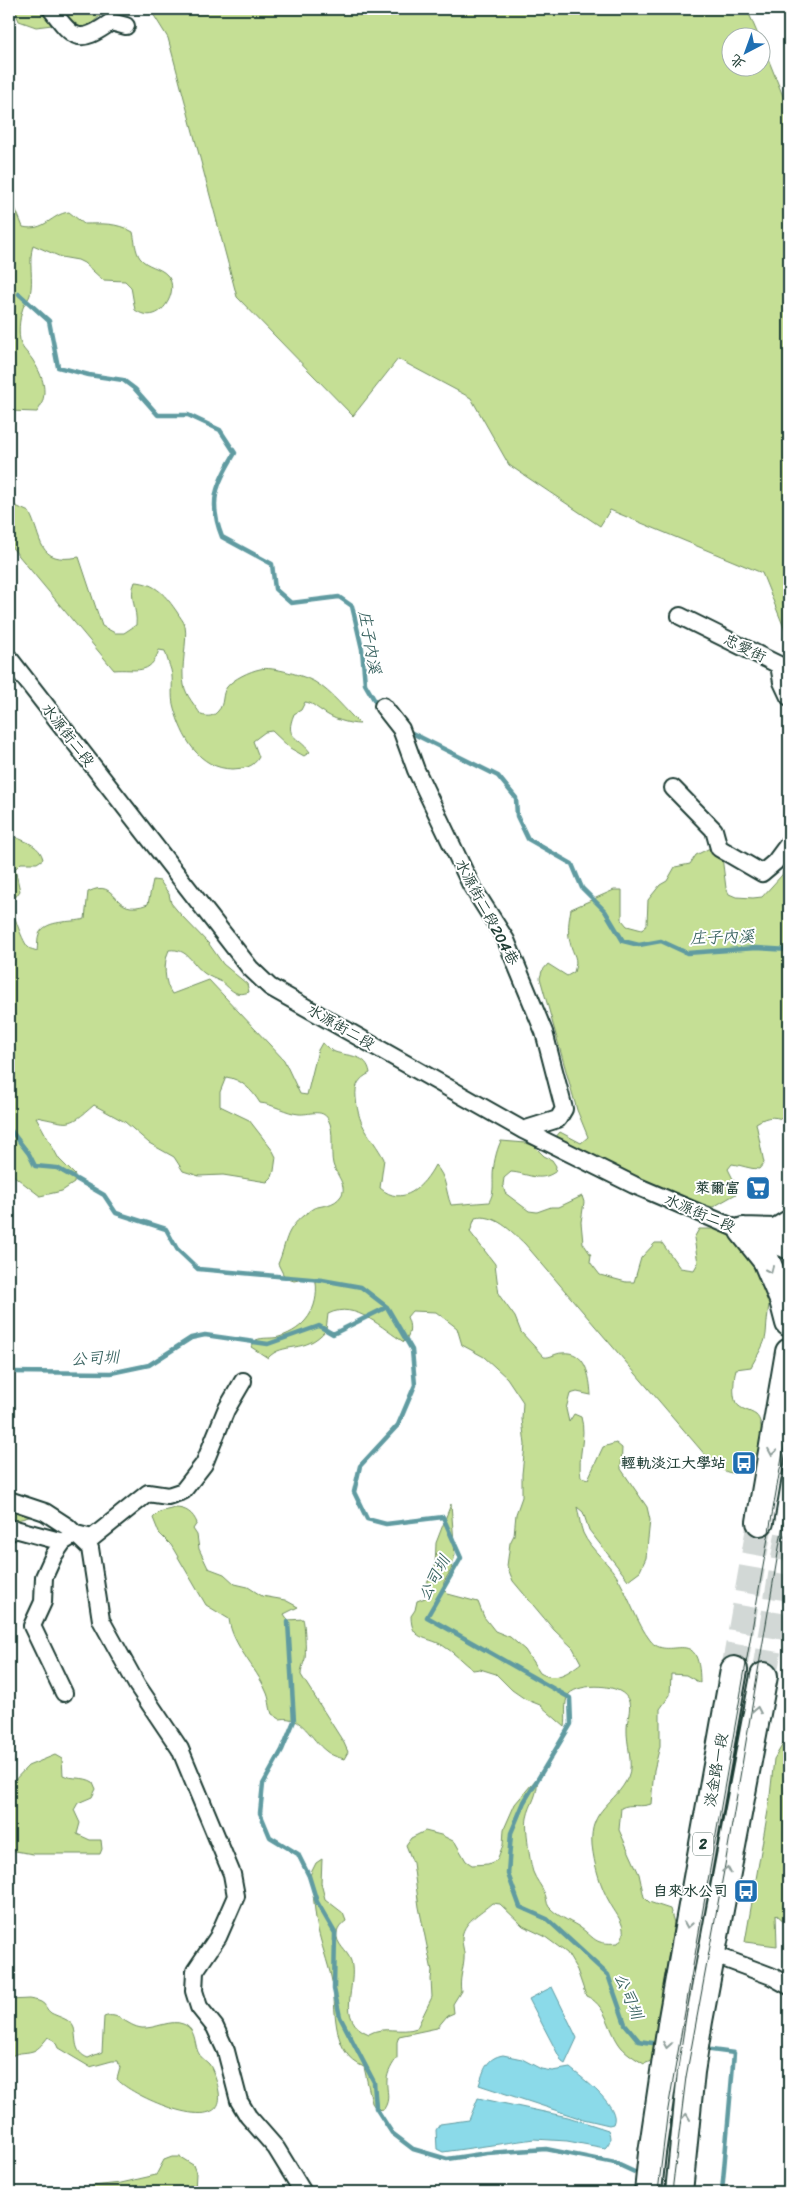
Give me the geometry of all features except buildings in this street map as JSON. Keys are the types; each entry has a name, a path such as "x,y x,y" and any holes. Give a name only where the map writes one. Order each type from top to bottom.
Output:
{"main road":[{"path":"743,1230 776,1232 789,1224"},
{"path":"743,1230 766,1260 783,1300 789,1323"},
{"path":"760,1522 789,1352"},
{"name":"淡金路一段","path":"648,2192 663,2072 734,1670"},
{"name":"淡金路一段","path":"679,2192 691,2072 699,2021 764,1676"}],"street":[{"path":"51,9 66,28 76,36 88,37 111,22 126,26"},
{"name":"忠愛街","path":"680,616 779,665 782,682 789,697"},
{"name":"水源街二段","path":"9,658 250,968 270,987 523,1130 634,1185 789,1251"},
{"name":"水源街二段204巷","path":"383,706 401,729 416,770 471,885 506,940 544,1032 564,1109 558,1119 523,1130"},
{"path":"673,788 714,830 719,848 762,873 775,862 789,843"},
{"path":"9,1533 15,1529 69,1538 92,1538 148,1493 168,1496 183,1491 204,1464 226,1410 243,1381"},
{"path":"9,1500 45,1512 69,1538 90,1548 101,1620 137,1685 180,1749 232,1874 236,1896 218,1937 195,1971 194,1991 199,2007 215,2028 226,2051 239,2101 248,2116 276,2148 303,2192"},
{"path":"64,1693 32,1626 44,1602 44,1577 54,1554 69,1538"},
{"path":"712,1954 771,1976 789,1986"}],"green space":[{"path":"16,9 108,9 92,23 66,34 52,25 36,27 19,21"},
{"path":"150,9 747,9 755,28 720,28 720,78 770,78 770,64 789,111 789,640 762,573 610,510 600,526 509,465 471,398 398,359 353,416 237,297 168,38"},
{"path":"9,193 23,227 37,227 63,213 69,212 84,224 115,225 133,232 136,249 140,258 164,272 172,285 170,297 159,312 149,315 140,313 135,310 131,287 125,281 103,280 78,260 61,257 33,245 31,289 21,313 19,331 24,350 36,365 44,385 43,399 37,412 9,411"},
{"path":"9,503 29,512 43,547 48,553 55,557 79,557 102,626 115,633 124,633 136,625 132,593 135,582 149,585 160,591 183,620 186,632 183,671 184,685 189,697 201,715 210,716 216,713 222,705 225,690 233,681 251,672 265,668 288,672 315,682 333,696 360,724 336,719 312,704 305,702 301,710 294,714 290,728 293,736 310,752 304,756 290,748 272,731 265,732 253,741 259,757 251,765 233,769 221,768 210,763 193,749 177,719 172,694 172,674 165,651 159,650 155,659 147,668 114,670 9,544"},
{"path":"9,820 15,837 36,848 43,859 37,863 21,863 15,869 20,891 11,903 21,934 30,948 37,951 39,934 47,926 60,922 85,919 88,892 106,889 121,903 136,907 148,904 153,880 160,881 169,894 171,903 209,944 223,964 247,984 249,992 240,994 234,992 222,982 204,973 181,951 169,950 165,973 167,984 172,994 209,980 284,1060 300,1094 307,1095 318,1050 322,1043 335,1052 362,1059 370,1073 360,1080 357,1086 357,1109 362,1125 384,1159 380,1188 389,1194 397,1196 412,1192 425,1180 435,1165 444,1179 451,1205 489,1202 493,1190 495,1159 501,1141 526,1143 534,1146 544,1156 552,1160 556,1166 555,1172 544,1177 538,1177 511,1172 504,1178 505,1193 529,1211 537,1212 551,1207 559,1207 582,1196 584,1202 581,1222 583,1243 591,1255 590,1262 600,1275 626,1282 634,1282 641,1258 655,1243 662,1243 680,1268 694,1270 698,1263 694,1238 699,1229 729,1229 772,1286 764,1342 751,1367 736,1369 734,1381 736,1403 756,1415 759,1419 761,1435 758,1451 747,1466 733,1473 712,1463 525,1244 502,1224 489,1218 475,1218 470,1232 495,1264 499,1295 515,1317 521,1332 544,1357 560,1353 570,1353 577,1356 585,1366 588,1373 591,1395 577,1392 570,1394 566,1409 569,1422 574,1414 581,1417 583,1424 580,1462 581,1477 588,1479 603,1447 616,1443 622,1448 621,1469 647,1507 650,1520 646,1558 640,1571 628,1580 589,1530 583,1512 577,1507 583,1533 591,1546 616,1575 650,1640 657,1646 665,1648 689,1649 695,1654 699,1665 700,1683 686,1675 671,1674 670,1695 660,1709 660,1746 654,1770 651,1804 621,1808 619,1830 639,1874 644,1897 649,1902 670,1909 674,1923 651,2061 644,2064 621,2047 602,2010 593,2000 586,1996 577,1970 567,1953 544,1936 523,1926 500,1904 492,1903 469,1923 463,1933 464,1956 461,1991 453,2004 454,2013 447,2016 437,2028 399,2036 397,2058 390,2068 387,2077 388,2098 384,2109 377,2110 372,2103 364,2067 346,2053 338,2032 333,1986 317,1927 309,1877 316,1863 322,1859 321,1883 325,1899 343,1913 346,1921 338,1929 337,1937 351,1961 352,1981 349,2002 352,2020 358,2028 369,2034 381,2030 411,2030 417,2028 432,1997 432,1971 419,1907 413,1863 406,1845 411,1838 425,1831 441,1835 455,1842 466,1861 472,1865 488,1864 497,1860 503,1845 504,1829 515,1804 537,1778 536,1794 527,1818 527,1837 533,1872 545,1894 548,1905 556,1913 578,1926 595,1940 604,1943 618,1943 623,1935 622,1926 620,1919 606,1896 598,1875 592,1845 592,1833 599,1814 623,1786 630,1772 627,1734 629,1702 625,1695 619,1691 601,1686 574,1690 569,1694 566,1701 565,1727 540,1705 525,1699 512,1690 496,1674 480,1669 473,1670 446,1648 417,1634 414,1630 411,1616 417,1601 425,1598 427,1583 435,1568 436,1543 451,1504 455,1555 443,1589 448,1594 478,1602 484,1617 495,1631 510,1637 525,1650 540,1673 551,1677 561,1675 581,1663 573,1648 554,1630 513,1581 507,1566 510,1543 514,1535 516,1514 522,1497 525,1445 522,1419 523,1402 507,1378 484,1357 462,1345 457,1328 436,1312 412,1311 407,1317 410,1330 404,1342 359,1313 338,1311 328,1314 326,1330 310,1343 280,1350 268,1358 251,1347 256,1340 279,1337 296,1329 308,1317 315,1301 316,1282 309,1278 294,1281 285,1278 278,1264 289,1232 293,1226 314,1208 335,1202 343,1192 342,1184 333,1164 331,1129 325,1116 319,1113 294,1113 260,1103 246,1086 237,1080 226,1077 220,1092 220,1106 249,1120 276,1157 272,1177 267,1182 223,1175 199,1176 183,1171 174,1157 149,1143 125,1122 94,1105 73,1121 62,1122 36,1117 59,1159 75,1175 74,1183 62,1191 40,1196 9,1172"},
{"path":"712,847 722,857 726,888 729,894 736,897 753,898 762,897 782,875 789,850 789,1122 772,1117 756,1123 764,1163 759,1169 732,1164 728,1169 737,1187 736,1194 713,1207 705,1205 689,1208 555,1138 560,1132 581,1143 588,1137 577,1110 540,978 542,971 548,964 567,976 574,972 576,960 569,934 571,909 614,890 622,890 622,920 627,926 642,930 647,924 648,900 660,885 667,881 675,867 690,864 696,855"},
{"path":"9,1502 33,1516 9,1522"},
{"path":"175,1508 186,1510 195,1519 197,1523 193,1529 197,1535 199,1549 208,1568 224,1574 235,1584 248,1587 262,1596 285,1600 298,1607 284,1614 288,1620 303,1619 305,1659 301,1675 344,1743 348,1752 344,1759 326,1751 300,1724 288,1719 280,1719 272,1714 262,1682 239,1647 229,1619 206,1605 171,1545 159,1533 153,1518 159,1512"},
{"path":"789,1734 789,1926 776,1914 777,1946 745,1942 769,1805 774,1759"},
{"path":"55,1755 62,1759 63,1775 93,1782 96,1789 92,1797 78,1803 74,1810 80,1823 77,1834 90,1840 101,1840 102,1849 100,1854 33,1854 9,1850 9,1786 28,1766"},
{"path":"29,1999 43,2003 51,2013 70,2022 74,2028 78,2049 88,2058 102,2052 104,2017 118,2017 131,2025 142,2028 168,2023 178,2023 187,2026 194,2036 199,2054 209,2064 214,2073 219,2092 217,2106 208,2112 193,2113 175,2110 157,2103 139,2095 117,2079 120,2068 118,2061 90,2067 58,2048 55,2041 48,2037 35,2050 9,2058 9,2000"},
{"path":"180,2157 193,2165 196,2173 195,2192 86,2192 92,2186 121,2183 156,2175 164,2160"}],"water":[{"path":"552,1987 577,2038 565,2064 562,2062 529,1999"},
{"path":"503,2055 522,2059 541,2069 552,2071 570,2068 607,2101 612,2109 613,2124 609,2125 579,2118 479,2085 489,2062"},
{"path":"478,2098 568,2117 608,2130 609,2142 605,2148 567,2141 534,2139 443,2152 437,2149 436,2130 440,2124 469,2120"}],"waterway":[{"name":"庄子內溪","path":"19,294 49,321 58,367 89,375 123,380 135,389 158,415 188,415 220,430 235,453 223,474 216,494 215,513 222,537 272,564 275,589 291,603 339,597 352,606 362,649 365,684 379,708"},
{"name":"庄子內溪","path":"406,730 498,776 516,798 517,816 528,839 572,864 582,888 605,911 623,941 639,945 661,941 687,953 756,948 789,950"},
{"path":"9,1128 29,1154 35,1166 57,1168 104,1195 116,1213 166,1229 177,1249 198,1269 322,1280 361,1287 387,1307"},
{"name":"公司圳","path":"9,1372 111,1373 149,1365 191,1338 205,1335 268,1344 319,1326 333,1334 387,1307 412,1350 415,1385 398,1425 360,1466 354,1492 367,1519 386,1524 443,1517 461,1558 427,1617 570,1698 571,1724 524,1802 511,1833 508,1874 520,1907 547,1919 608,1975 625,2024 639,2041 659,2044"},
{"path":"288,1622 294,1721 282,1750 263,1784 260,1813 270,1837 298,1854 309,1876 317,1902 335,1933 334,1989 340,2017 374,2082 376,2108 392,2133 413,2149 447,2159 487,2153 546,2149 615,2163 641,2175"},
{"name":"公司圳","path":"704,2049 734,2053 722,2192"}],"tunnel":[{"path":"734,1670 760,1522"},
{"path":"764,1676 789,1529"}],"tram line":[{"path":"658,2192 668,2109 789,1418"},
{"path":"672,2192 686,2077 725,1865 789,1489"}],"place":[{"name":"萊爾富","path":"758,1188"},
{"name":"輕軌淡江大學站","path":"744,1463"},
{"name":"自來水公司","path":"746,1891"}]}
